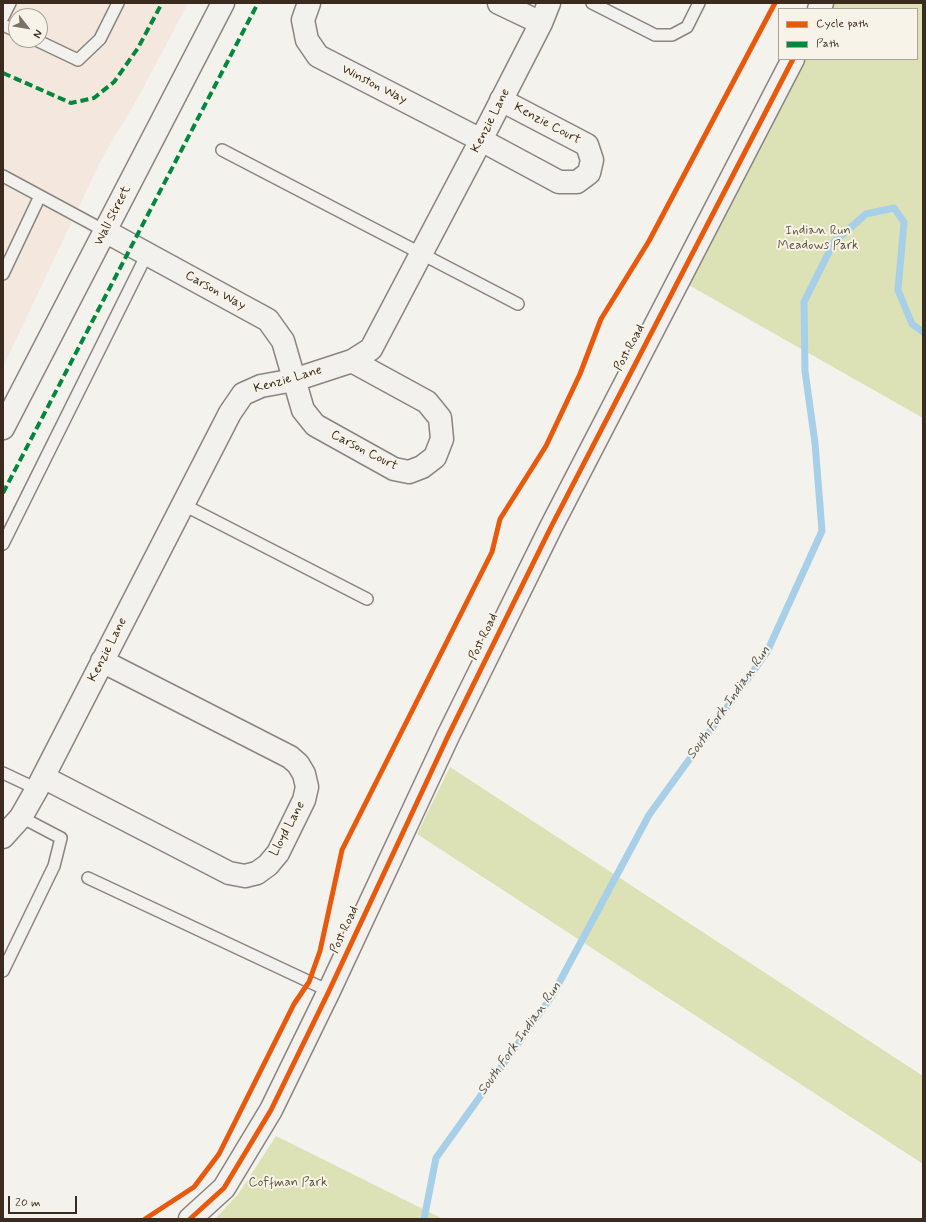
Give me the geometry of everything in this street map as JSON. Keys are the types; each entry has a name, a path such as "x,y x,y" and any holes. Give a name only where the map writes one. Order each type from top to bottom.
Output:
{"street":[{"name":"Wall Street","path":"3,428 223,3"},
{"name":"Winston Way","path":"309,3 303,20 306,40 318,56 482,140"},
{"path":"499,3 541,23"},
{"name":"Kenzie Lane","path":"3,837 21,817 40,783 230,413 243,394 261,386 294,380 352,361 371,350 482,140 541,23 549,3"},
{"name":"Post Road","path":"190,1219 224,1188 271,1110 329,991 448,736 550,527 792,60"},
{"name":"Kenzie Court","path":"482,140 559,182 576,182 589,173 592,160 588,145 501,100"},
{"name":"Carson Way","path":"105,231 268,320 283,341 294,380"},
{"name":"Carson Court","path":"294,380 304,410 315,425 394,469 409,472 422,467 435,457 442,439 440,418 426,402 352,361"},
{"name":"Lloyd Lane","path":"40,783 229,873 245,876 258,873 268,865 278,853 304,800 307,787 304,774 298,764 290,757 102,661"}],"lane":[{"path":"3,17 10,3"},
{"path":"48,46 78,60 100,39 118,3"},
{"path":"592,3 655,35 672,35 687,27 699,3"},
{"path":"222,150 518,304"},
{"path":"3,176 105,231"},
{"path":"3,274 40,196"},
{"path":"3,544 147,254"},
{"path":"182,504 367,599"},
{"path":"3,772 40,783"},
{"path":"3,971 54,866 61,838 21,817"},
{"path":"88,878 329,991"}],"shaded area":[{"path":"3,3 188,3 140,94 101,160 3,367"}],"green space":[{"name":"Indian Run Meadows Park","path":"824,3 923,3 923,418 678,279 793,60 918,60 918,8 822,8"},
{"path":"450,767 923,1076 923,1164 417,834"},
{"name":"Coffman Park","path":"276,1136 443,1219 215,1219 239,1193"}],"waterway":[{"name":"South Fork Indian Run","path":"424,1219 436,1158 552,996 649,815 767,652 822,531 815,443 805,371 804,302 834,242 866,214 894,208 904,222 898,290 912,324 923,332"}],"marked path":[{"path":"3,73 71,103 94,98 114,82 138,48 162,3"},
{"path":"3,493 258,3"}],"cycle path":[{"path":"145,1219 194,1187 219,1154 294,1004 309,982 320,951 342,850 492,552 500,519 546,446 580,374 601,319 649,241 775,3"},
{"path":"190,1219 224,1188 271,1110 329,991 448,736 551,527 792,60"}]}
